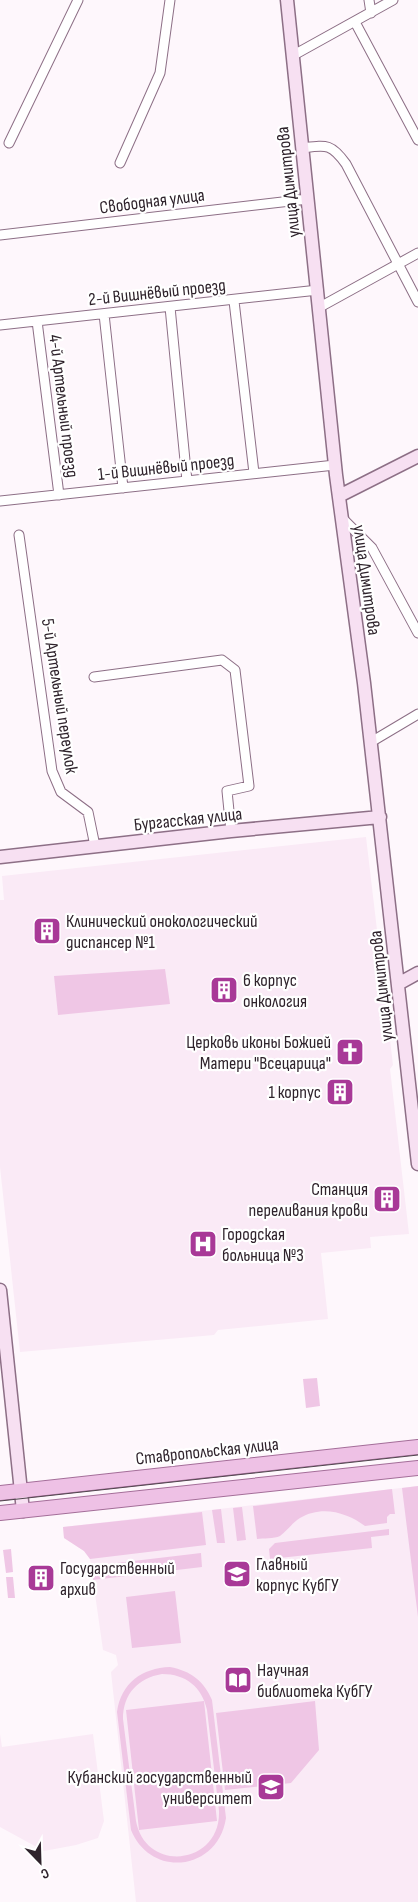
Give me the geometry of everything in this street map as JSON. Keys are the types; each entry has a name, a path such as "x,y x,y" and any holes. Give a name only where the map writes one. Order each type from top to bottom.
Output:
{"main road":[{"name":"Ставропольская улица","path":"0,1492 418,1446"},
{"path":"0,1513 418,1468"}],"street":[{"path":"8,143 78,0"},
{"path":"120,163 160,73 170,0"},
{"name":"улица Димитрова","path":"287,0 335,464 380,817 418,1164"},
{"path":"369,0 371,12"},
{"path":"292,56 393,0"},
{"path":"355,22 418,140"},
{"path":"302,148 324,145 337,152 346,164 418,302"},
{"name":"Свободная улица","path":"0,235 308,199"},
{"path":"320,307 418,253"},
{"name":"2-й Вишнёвый проезд","path":"0,325 234,301 318,290"},
{"path":"234,301 254,473"},
{"path":"170,307 187,481"},
{"path":"104,314 123,488"},
{"name":"4-й Артельный проезд","path":"37,321 60,495"},
{"path":"339,496 418,456"},
{"name":"1-й Вишнёвый проезд","path":"0,502 335,464"},
{"path":"341,517 372,548 418,633"},
{"name":"5-й Артельный переулок","path":"19,536 52,772 61,792 88,812 96,846"},
{"path":"94,677 222,660 235,670 249,786 227,792 231,831"},
{"path":"371,742 418,714"},
{"name":"Бургасская улица","path":"0,857 231,831 380,817"},
{"path":"398,984 418,973"},
{"path":"0,1290 23,1510"}],"shaded area":[{"path":"366,837 393,1065 390,1069 409,1234 370,1237 371,1248 321,1253 328,1319 218,1330 214,1335 20,1352 0,1167 0,900 4,900 2,876"},
{"path":"165,969 170,1004 58,1015 54,976"},
{"path":"317,1378 320,1406 306,1408 303,1379"},
{"name":"Кубанский государственный университет","path":"418,1486 418,1902 136,1902 111,1672 118,1665 116,1655 103,1650 90,1559 84,1551 64,1538 63,1527"},
{"path":"418,1486 418,1617 402,1488"},
{"path":"392,1489 395,1514 390,1514 387,1517 387,1523 365,1526 342,1514 325,1511 316,1512 294,1522 280,1536 257,1539 253,1506"},
{"path":"242,1507 246,1540 237,1541 233,1508"},
{"path":"221,1509 225,1543 217,1543 212,1510"},
{"path":"202,1512 206,1545 90,1559 84,1551 64,1538 63,1527"},
{"path":"389,1529 389,1535 371,1537 372,1548 270,1559 269,1549 275,1543"},
{"path":"11,1549 13,1572 6,1573 3,1550"},
{"path":"201,1553 202,1567 93,1580 91,1566"},
{"path":"6,1577 13,1577 15,1598 8,1598"},
{"path":"175,1591 181,1643 132,1648 126,1597"},
{"path":"170,1667 190,1674 201,1682 209,1693 212,1700 226,1818 220,1836 211,1849 198,1858 183,1862 168,1862 153,1856 140,1846 131,1830 117,1712 119,1702 128,1685 142,1674","holes":["153,1676 178,1676 192,1683 205,1702 219,1811 216,1829 208,1843 196,1852 182,1856 167,1855 153,1849 143,1838 136,1821 123,1719 129,1695 139,1683"]},
{"path":"204,1701 217,1821 139,1830 126,1710"},
{"path":"315,1701 319,1750 291,1783 225,1790 216,1713"},
{"path":"0,1734 2,1747 93,1734 104,1821 98,1838 76,1845 44,1851 0,1827"}],"tram line":[{"path":"0,1501 418,1455"}],"place":[{"name":"Клинический онокологический диспансер №1","path":"47,931"},
{"name":"6 корпус онкология","path":"224,990"},
{"name":"Церковь иконы Божией Матери \"Всецарица\"","path":"350,1052"},
{"name":"1 корпус","path":"340,1092"},
{"name":"Станция переливания крови","path":"387,1199"},
{"name":"Городская больница №3","path":"203,1244"},
{"name":"Главный корпус КубГУ","path":"237,1574"},
{"name":"Государственный архив","path":"41,1578"},
{"name":"Научная библиотека КубГУ","path":"238,1680"},
{"name":"Кубанский государственный университет","path":"271,1787"}]}
